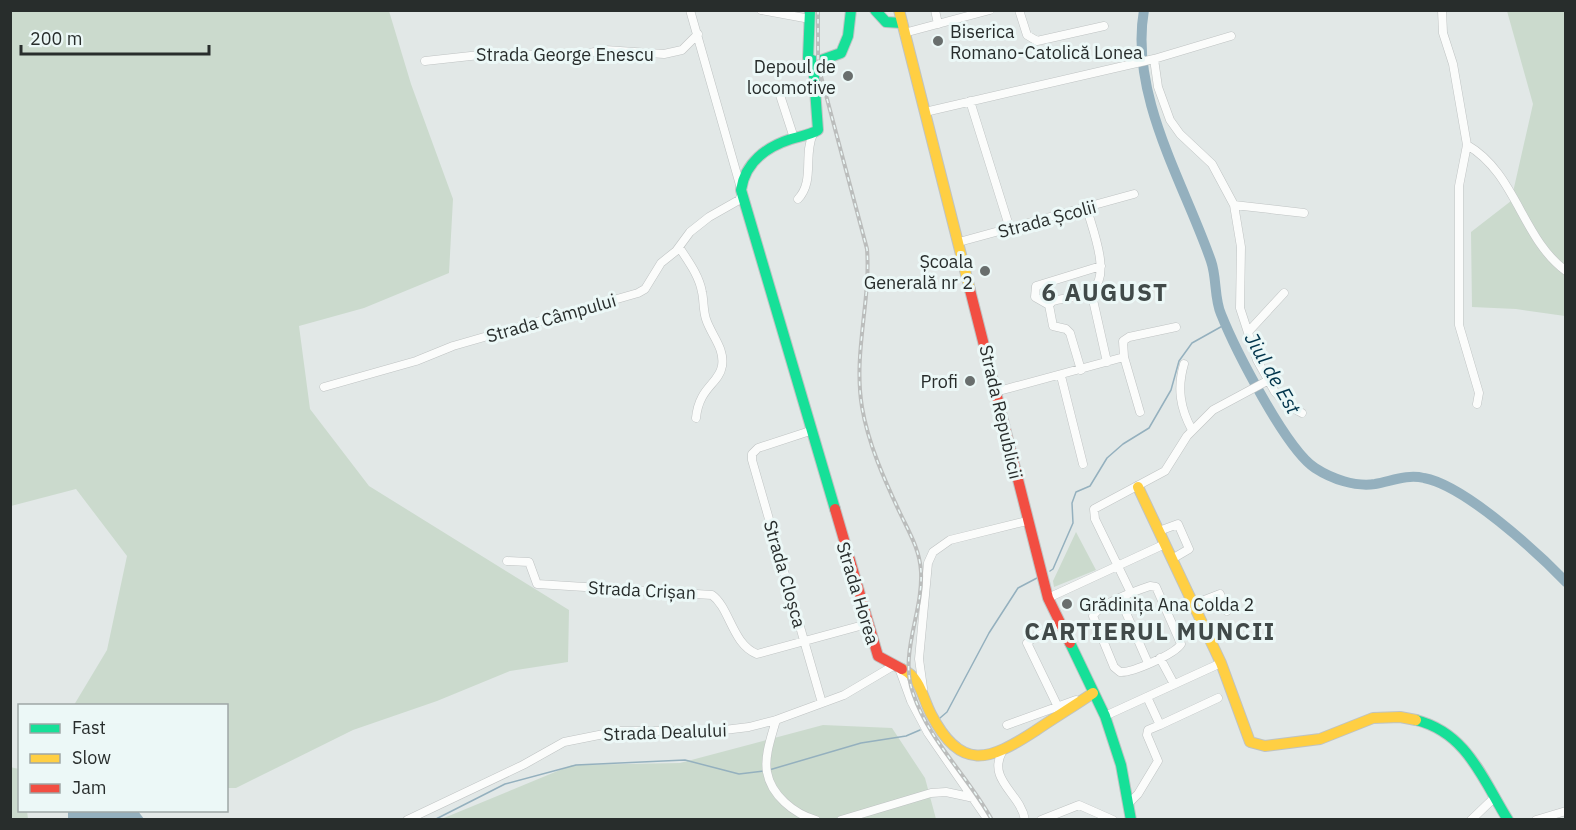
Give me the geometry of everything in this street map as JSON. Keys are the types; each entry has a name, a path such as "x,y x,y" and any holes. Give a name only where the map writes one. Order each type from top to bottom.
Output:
{"street":[{"path":"690,10 810,431"},
{"path":"761,10 810,15 808,57 813,62 816,81 814,100 819,126 808,145 806,186 798,199"},
{"path":"813,62 841,53 848,36 851,10"},
{"path":"875,10 886,21 903,28 938,24 990,10"},
{"name":"Strada Republicii","path":"899,10 1048,598 1090,695 1105,716 1120,765 1131,819"},
{"path":"935,10 938,24"},
{"path":"1019,10 1027,34 1037,41 1104,26"},
{"path":"1442,10 1443,33 1453,64 1467,145 1459,186 1459,304 1460,326 1479,393 1477,404"},
{"name":"Strada George Enescu","path":"425,60 498,53 569,57 605,50 664,54 682,50 698,34"},
{"path":"925,112 1151,59 1231,36"},
{"path":"1151,59 1170,120 1180,134 1212,164 1234,205 1241,247 1240,308 1257,360 1260,384 1287,405 1302,413"},
{"path":"777,86 794,138"},
{"path":"970,100 1010,229"},
{"path":"742,194 741,179 750,165 773,147 794,138 813,134"},
{"path":"1467,145 1474,149 1496,172 1518,202 1539,244 1566,271"},
{"name":"Strada Câmpului","path":"324,387 395,368 453,346 638,293 645,289 661,263 679,247 694,228 739,200 742,194"},
{"name":"Strada Școlii","path":"959,242 1134,194"},
{"path":"1234,205 1304,213"},
{"path":"1049,305 1053,301 1091,291 1098,283 1101,266 1088,208"},
{"path":"679,247 696,273 702,289 706,321 722,357 718,376 707,386 697,404 696,418"},
{"path":"1081,370 1070,333 1066,329 1053,326 1049,305 1035,297 1036,286 1101,266"},
{"path":"1091,291 1107,362"},
{"path":"1248,332 1284,293"},
{"path":"1140,412 1124,357 1125,339 1176,327"},
{"path":"996,392 1124,357"},
{"path":"1184,364 1180,378 1180,395 1184,416 1192,430"},
{"path":"1061,376 1083,465"},
{"path":"1131,593 1095,519 1094,509 1138,488 1165,471 1192,430 1221,404 1260,384"},
{"name":"Strada Cloșca","path":"810,431 758,448 752,454 752,460 822,703"},
{"name":"Strada Horea","path":"810,431 878,656 914,676 933,719 957,749 972,757 986,758 1002,752"},
{"path":"1138,488 1221,663 1253,744 1315,740 1332,736 1359,722 1383,717 1413,718 1443,730 1460,742 1493,799 1508,819"},
{"path":"924,699 919,659 928,563 933,552 951,540 1027,521"},
{"path":"1159,531 1178,524 1189,549 1172,559"},
{"path":"1048,598 1165,544"},
{"name":"Strada Crișan","path":"507,561 530,562 537,584 712,595 738,637 747,648 757,654 867,624"},
{"path":"1152,585 1158,590 1181,644 1178,649 1161,658 1125,673 1117,671 1093,620 1096,612 1131,593 1152,585"},
{"path":"1194,604 1220,594 1227,611"},
{"path":"1120,599 1148,663"},
{"path":"1058,707 1028,643 1060,624"},
{"path":"1161,658 1174,684"},
{"path":"1105,716 1221,663"},
{"path":"896,667 928,733 988,819"},
{"name":"Strada Dealului","path":"407,819 513,770 554,746 583,737 636,730 729,730 776,720 862,687 896,667"},
{"path":"1007,725 1090,695"},
{"path":"1025,819 1021,808 999,775 997,766 1002,752 1090,695"},
{"path":"1147,697 1160,725"},
{"path":"1128,804 1138,794 1158,761 1147,735 1148,730 1218,698"},
{"path":"776,720 767,771 783,800 797,812 816,819"},
{"path":"841,819 931,793 946,792 974,798"},
{"path":"1471,819 1493,799"},
{"path":"1041,819 1079,805 1113,819"},
{"path":"1536,819 1566,811"}],"green space":[{"path":"11,10 389,11 411,84 453,199 449,273 364,308 299,326 310,409 369,486 569,610 568,662 510,671 437,701 353,730 236,788 228,788 228,704 75,704 107,650 127,556 76,489 11,506"},
{"path":"1507,11 1565,11 1565,316 1516,309 1472,307 1471,232 1511,201 1533,104"},
{"path":"1076,532 1096,570 1054,587 1053,581"},
{"path":"823,725 892,728 925,778 936,819 439,820 572,765 680,763"},
{"path":"10,767 18,769 18,812 27,812 28,819 11,819"}],"water":[{"path":"68,812 139,812 144,819 68,819"}],"waterway":[{"name":"Jiul de Est","path":"1144,10 1141,42 1144,74 1151,106 1211,261 1219,308 1249,373 1290,441 1315,468 1344,481 1367,485 1412,477 1440,483 1459,493 1499,521 1566,582"},
{"path":"1050,571 1053,569 1073,523 1072,503 1076,492 1090,486 1107,458 1123,444 1149,428 1171,390 1179,361 1192,343 1226,324"},
{"path":"940,718 947,712 989,633 1018,588 1037,578"},
{"path":"769,770 861,743 906,736 920,730"},
{"path":"434,820 505,784 576,765 685,760 739,774 764,771"}],"railway":[{"path":"818,10 818,65 867,249 867,288 860,367 862,407 877,461 919,556 921,587 910,648 909,678 913,693 929,727 992,820"}],"traffic: fast":[{"path":"810,10 808,58 816,62 841,53 848,36 851,10"},
{"path":"875,10 886,22 902,23"},
{"path":"813,62 818,130 782,142 758,157 747,172 741,190 835,509"},
{"path":"1070,643 1105,716 1121,765 1131,820"},
{"path":"1416,720 1434,726 1461,746 1481,773 1508,820"}],"traffic: slow":[{"path":"899,10 970,290"},
{"path":"1138,487 1221,663 1250,742 1265,746 1320,739 1373,718 1400,717 1416,720"},
{"path":"902,669 917,683 942,733 953,745 965,753 977,756 990,754 1019,741 1093,693"}],"traffic: jam":[{"path":"970,290 1048,598 1070,643"},
{"path":"835,509 878,656 902,669"}],"place":[{"name":"Biserica Romano-Catolică Lonea","path":"938,41"},
{"name":"Depoul de locomotive","path":"848,76"},
{"name":"Școala Generală nr 2","path":"985,271"},
{"name":"Profi","path":"970,381"},
{"name":"Grădinița Ana Colda 2","path":"1067,604"}],"district":[{"name":"6 AUGUST","path":"1105,292"},
{"name":"CARTIERUL MUNCII","path":"1150,631"}]}
